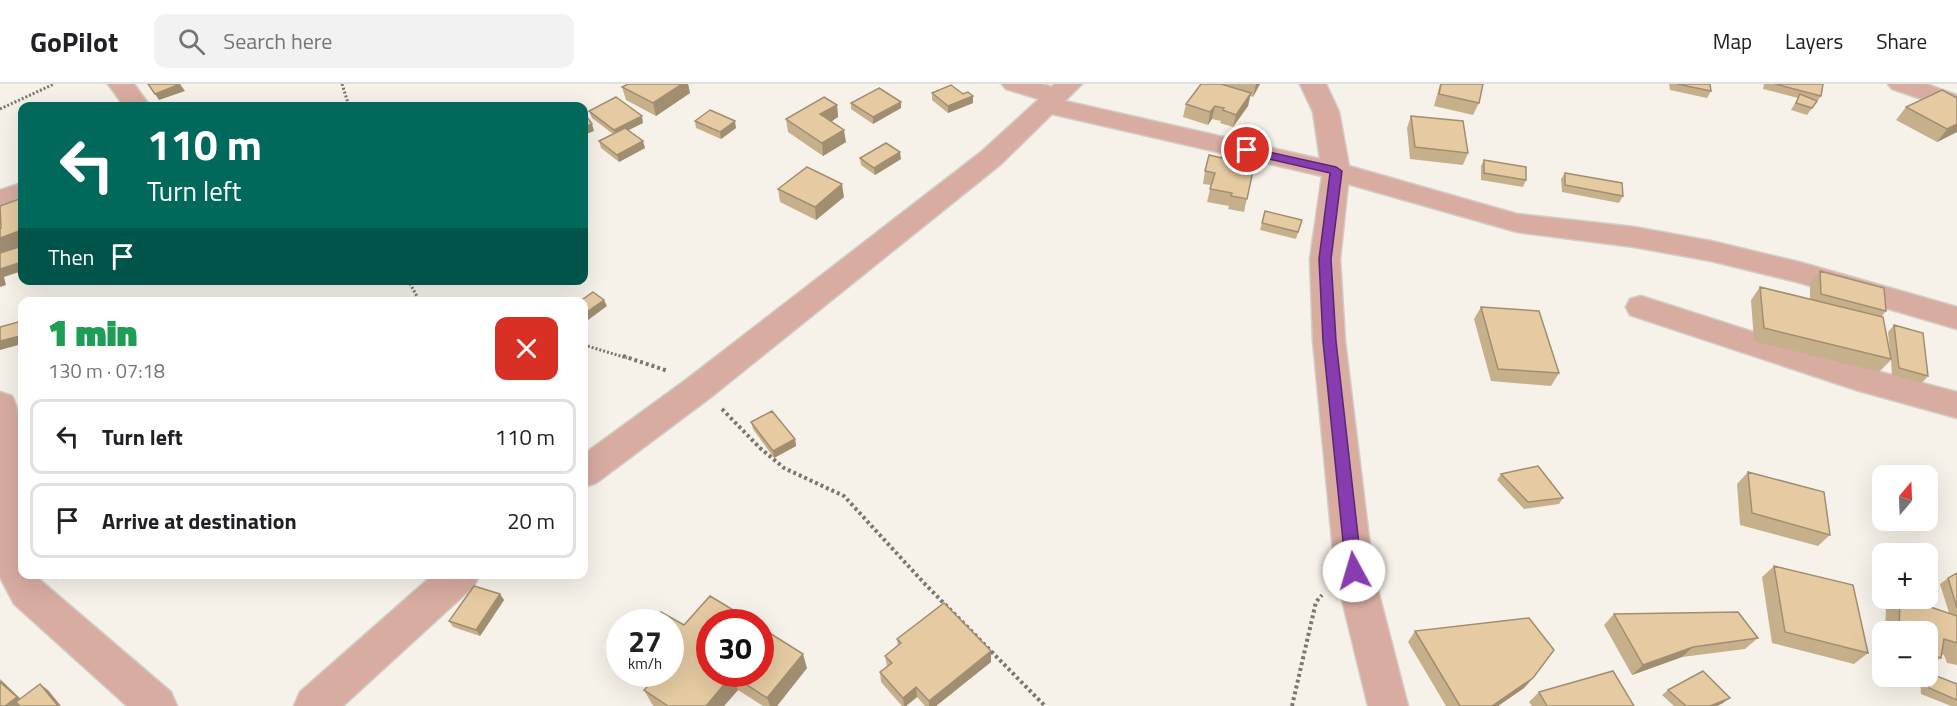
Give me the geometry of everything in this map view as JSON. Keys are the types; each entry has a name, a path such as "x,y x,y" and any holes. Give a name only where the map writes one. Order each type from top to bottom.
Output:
{"street":[{"path":"121,84 134,102"},
{"path":"1015,84 1336,171 1517,223 1634,237 1711,251 1799,272 1957,318"},
{"path":"1313,84 1326,112 1336,171 1325,259 1329,341 1354,571 1388,706"},
{"path":"1901,84 1957,103"},
{"path":"588,470 703,386 991,158 1057,95"},
{"path":"0,200 18,193"},
{"path":"1641,307 1869,381 1957,405"},
{"path":"0,405 7,444 10,488 8,556 18,575"},
{"path":"20,579 27,592 157,706"},
{"path":"314,706 455,579"}],"path":[{"path":"0,109 54,84"},
{"path":"342,84 348,102"},
{"path":"588,345 703,386 783,467 807,480 833,488 844,496 924,583 1045,706"},
{"path":"1292,706 1316,602 1328,588 1354,571"}],"building":[{"path":"148,84 180,84 155,94"},
{"path":"628,84 682,84 653,103 622,87"},
{"path":"1201,84 1221,84 1251,93 1236,115 1215,106 1210,112 1186,104"},
{"path":"1441,84 1483,84 1479,103 1439,94"},
{"path":"1677,84 1710,84 1711,91"},
{"path":"1775,84 1823,84 1821,96"},
{"path":"951,85 963,94 968,92 973,96 948,106 932,93"},
{"path":"879,88 901,102 873,117 851,103"},
{"path":"1942,90 1957,98 1957,124 1947,129 1906,107"},
{"path":"1800,94 1817,101 1812,108 1796,103"},
{"path":"616,97 642,116 614,130 589,111"},
{"path":"824,97 837,105 820,114 844,130 822,143 786,119"},
{"path":"710,110 735,121 720,132 695,121"},
{"path":"1411,116 1463,121 1468,153 1415,147"},
{"path":"625,128 643,141 617,155 599,141"},
{"path":"886,143 900,152 874,168 860,158"},
{"path":"1225,147 1257,152 1247,199 1231,196 1232,193 1210,189 1215,173 1205,171 1209,155 1222,158"},
{"path":"1484,160 1526,167 1526,180 1484,173"},
{"path":"807,167 842,184 815,207 778,189"},
{"path":"1565,173 1622,183 1623,196 1565,185"},
{"path":"18,199 18,231 0,238 1,228 0,206"},
{"path":"1265,211 1302,220 1298,232 1262,223"},
{"path":"18,247 18,263 0,269 0,253"},
{"path":"1820,271 1884,288 1886,311 1821,294"},
{"path":"1760,287 1883,317 1891,359 1764,328"},
{"path":"593,292 604,300 588,311 588,297 586,297"},
{"path":"1481,307 1539,311 1559,373 1498,369"},
{"path":"18,322 18,336 0,341 0,327"},
{"path":"1894,325 1923,333 1928,376 1899,368"},
{"path":"772,411 795,439 773,451 751,422"},
{"path":"1538,466 1563,498 1528,502 1501,474"},
{"path":"1748,472 1824,492 1830,535 1752,513"},
{"path":"1774,566 1853,585 1868,653 1785,632"},
{"path":"1957,573 1957,608 1948,578"},
{"path":"474,586 500,594 476,630 449,621"},
{"path":"710,596 732,609 698,609"},
{"path":"944,603 991,651 929,701 916,687 903,698 880,672 892,663 885,656 901,643 897,639"},
{"path":"1900,609 1936,609 1957,616 1957,643 1944,639 1941,658 1938,657 1938,621 1899,621"},
{"path":"696,612 696,687 722,687 706,706 668,706 644,690 647,687 684,687 684,625"},
{"path":"1738,612 1758,638 1693,647 1643,665 1614,614"},
{"path":"1529,618 1554,650 1533,678 1492,706 1460,706 1415,631"},
{"path":"774,636 803,654 767,698 750,687 774,687"},
{"path":"1613,671 1634,706 1547,706 1539,692"},
{"path":"1703,671 1730,698 1710,706 1686,706 1668,690"},
{"path":"1938,677 1957,684 1957,700 1929,688 1938,687"},
{"path":"0,682 17,697 5,706 0,706"},
{"path":"40,684 58,706 20,706 16,702"}],"route":[{"path":"1247,150 1336,171 1325,259 1329,341 1354,571"}]}
